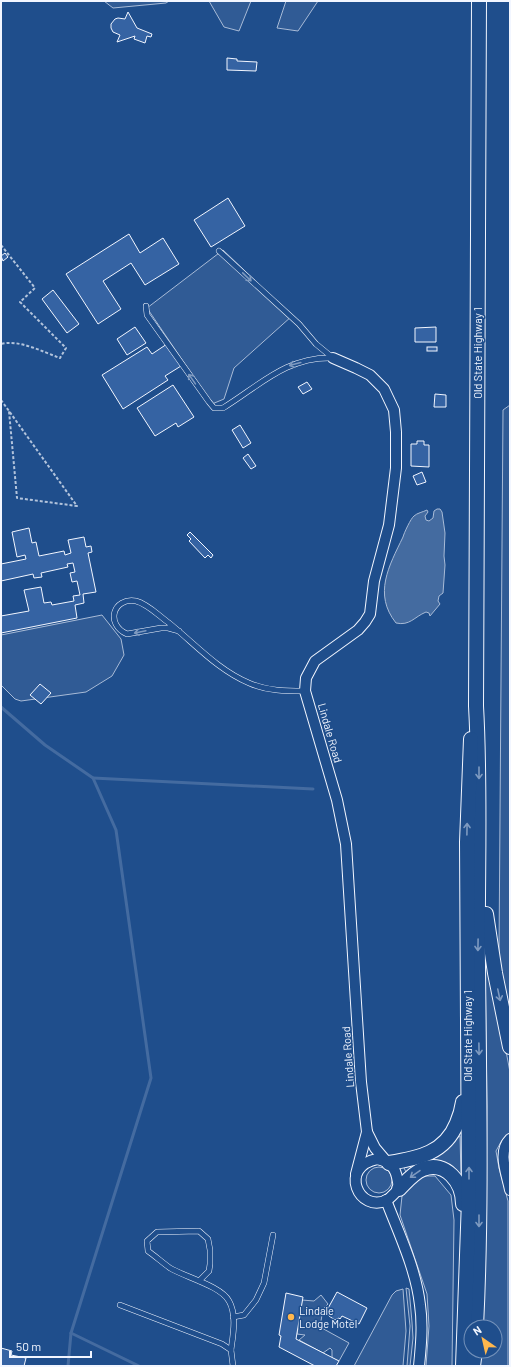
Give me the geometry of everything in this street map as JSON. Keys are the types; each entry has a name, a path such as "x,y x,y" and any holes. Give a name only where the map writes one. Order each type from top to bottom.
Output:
{"main road":[{"name":"Old State Highway 1","path":"476,1319 480,1194 478,963 479,756 476,706 479,1"},
{"name":"Old State Highway 1","path":"462,1366 469,1200 467,868 469,760 471,733 476,706"},
{"path":"479,846 490,944 510,1047"},
{"path":"388,1162 419,1157 438,1148 453,1134 462,1108 464,906 467,868"},
{"path":"399,1189 411,1176 422,1169 431,1167 448,1171 457,1180 461,1189 463,1201 463,1262 460,1336 462,1366"}],"street":[{"name":"Lindale Road","path":"333,358 370,376 384,389 394,410 396,432 396,468 389,525 374,581 370,614 358,630 315,661 306,678 305,691 337,800 346,844 361,1082 367,1132 356,1174"},
{"path":"367,1132 375,1148 388,1162 397,1174 399,1189 386,1200 375,1203 366,1200 358,1193 355,1183 356,1174 361,1166 368,1161 377,1159 388,1162"},
{"path":"510,1139 506,1143 503,1158 510,1190"},
{"path":"386,1200 408,1256 418,1290 422,1323 419,1366"}],"lane":[{"path":"218,251 299,324 316,344 333,358"},
{"path":"146,306 147,315 201,391 213,407 216,408 223,408 273,374 287,367 317,359 333,358"},
{"path":"179,631 161,628 127,634 117,626 114,620 114,613 117,607 122,604 130,601 137,601 155,612 179,631 224,669 249,684 274,690 305,691"},
{"path":"199,1281 208,1271 210,1257 208,1239 199,1231 157,1232 147,1241 148,1251 170,1268 223,1293 230,1302 234,1327 231,1350 233,1366"},
{"path":"233,1317 244,1315 256,1300 264,1283 273,1235"},
{"path":"120,1305 222,1344 231,1350"}],"path":[{"path":"1,245 34,288 20,302 66,348 60,358 18,344 9,342 1,344"},
{"path":"1,400 9,411 64,487 77,506 17,498 9,411"}],"shaded area":[{"path":"104,1 169,1 166,3 113,8"},
{"path":"209,1 251,1 239,31 224,27"},
{"path":"286,1 318,1 298,31 277,28"},
{"path":"223,250 292,316 234,368 224,399 212,404 147,308"},
{"path":"510,405 510,1023 499,954 503,410"},
{"path":"440,509 442,512 445,533 445,565 443,593 439,596 438,601 440,604 430,616 429,613 426,612 408,622 401,624 396,623 389,612 385,601 384,591 389,569 409,522 413,517 427,510 428,512 425,516 426,520 429,521 433,518 434,511"},
{"path":"102,615 121,639 124,655 112,676 86,692 21,701 15,699 1,685 1,635"},
{"path":"485,957 488,957 510,1072 510,1132 502,1140 496,1151 508,1201 508,1366 476,1366 476,1359 503,1359 503,1319 479,1319 486,1205 487,1106"},
{"path":"460,1136 461,1176 455,1169 441,1161 417,1165 406,1172 404,1168 427,1160"},
{"path":"379,1167 389,1170 392,1180 389,1190 379,1193 369,1190 366,1180 369,1170"},
{"path":"422,1176 435,1176 451,1195 454,1220 452,1366 426,1366 429,1326 427,1294 400,1215 402,1196 410,1183"},
{"path":"406,1288 409,1289 413,1338 410,1366 407,1366 410,1326"},
{"path":"403,1289 406,1331 403,1366 354,1366 392,1295 396,1291"},
{"path":"321,1295 328,1304 323,1309 320,1327 349,1343 339,1361 332,1358 332,1350 330,1348 323,1353 299,1340 305,1335 297,1334 302,1300 314,1301"}],"building":[{"path":"128,12 137,28 152,34 151,37 147,36 145,43 134,39 135,36 117,42 120,35 113,32 111,24 115,19 125,19"},
{"path":"227,58 237,59 237,61 257,62 256,71 227,70"},
{"path":"228,198 245,226 211,247 194,220"},
{"path":"129,234 140,253 163,238 179,264 145,285 131,263 103,281 121,309 98,324 66,274"},
{"path":"5,253 8,257 3,261 1,256"},
{"path":"53,290 79,324 67,333 42,299"},
{"path":"135,327 146,343 127,355 117,339"},
{"path":"436,327 436,342 415,342 415,328"},
{"path":"167,344 181,366 165,376 168,380 123,409 102,375 147,347 152,354"},
{"path":"427,347 437,347 437,351 427,351"},
{"path":"307,382 312,389 303,394 298,387"},
{"path":"173,385 194,417 178,427 176,423 155,436 137,408"},
{"path":"435,394 446,395 446,407 434,407"},
{"path":"240,425 251,443 243,448 232,430"},
{"path":"417,441 424,441 424,445 429,445 429,467 411,466 411,444 417,444"},
{"path":"248,454 256,466 251,469 243,458"},
{"path":"422,472 426,482 417,485 413,476"},
{"path":"29,528 32,543 36,542 39,556 64,551 65,555 71,553 68,540 84,537 86,547 91,546 92,552 88,553 96,592 83,594 84,603 75,605 77,618 1,633 1,616 29,611 24,590 41,587 44,603 51,602 52,605 74,601 73,596 80,595 77,581 72,582 70,573 75,572 73,563 67,564 68,567 41,573 42,577 34,578 33,574 1,581 1,564 26,559 25,555 17,557 12,532"},
{"path":"190,532 213,555 211,558 208,555 205,558 189,541 191,539 187,535"},
{"path":"40,684 51,693 41,704 30,695"},
{"path":"337,1292 367,1308 359,1324 342,1316 340,1319 335,1320 326,1312"},
{"name":"Lindale Lodge Motel","path":"286,1293 303,1297 296,1339 339,1361 336,1366 315,1366 279,1347 281,1336 279,1335"},
{"path":"1,1348 12,1351 11,1355 26,1358 24,1366 1,1366"}],"waterway":[{"path":"1,707 45,745 93,778 116,830 151,1078 71,1333 139,1366"},
{"path":"93,778 313,789"},
{"path":"68,1366 71,1333"}],"place":[{"name":"Lindale Lodge Motel","path":"291,1317"}]}
